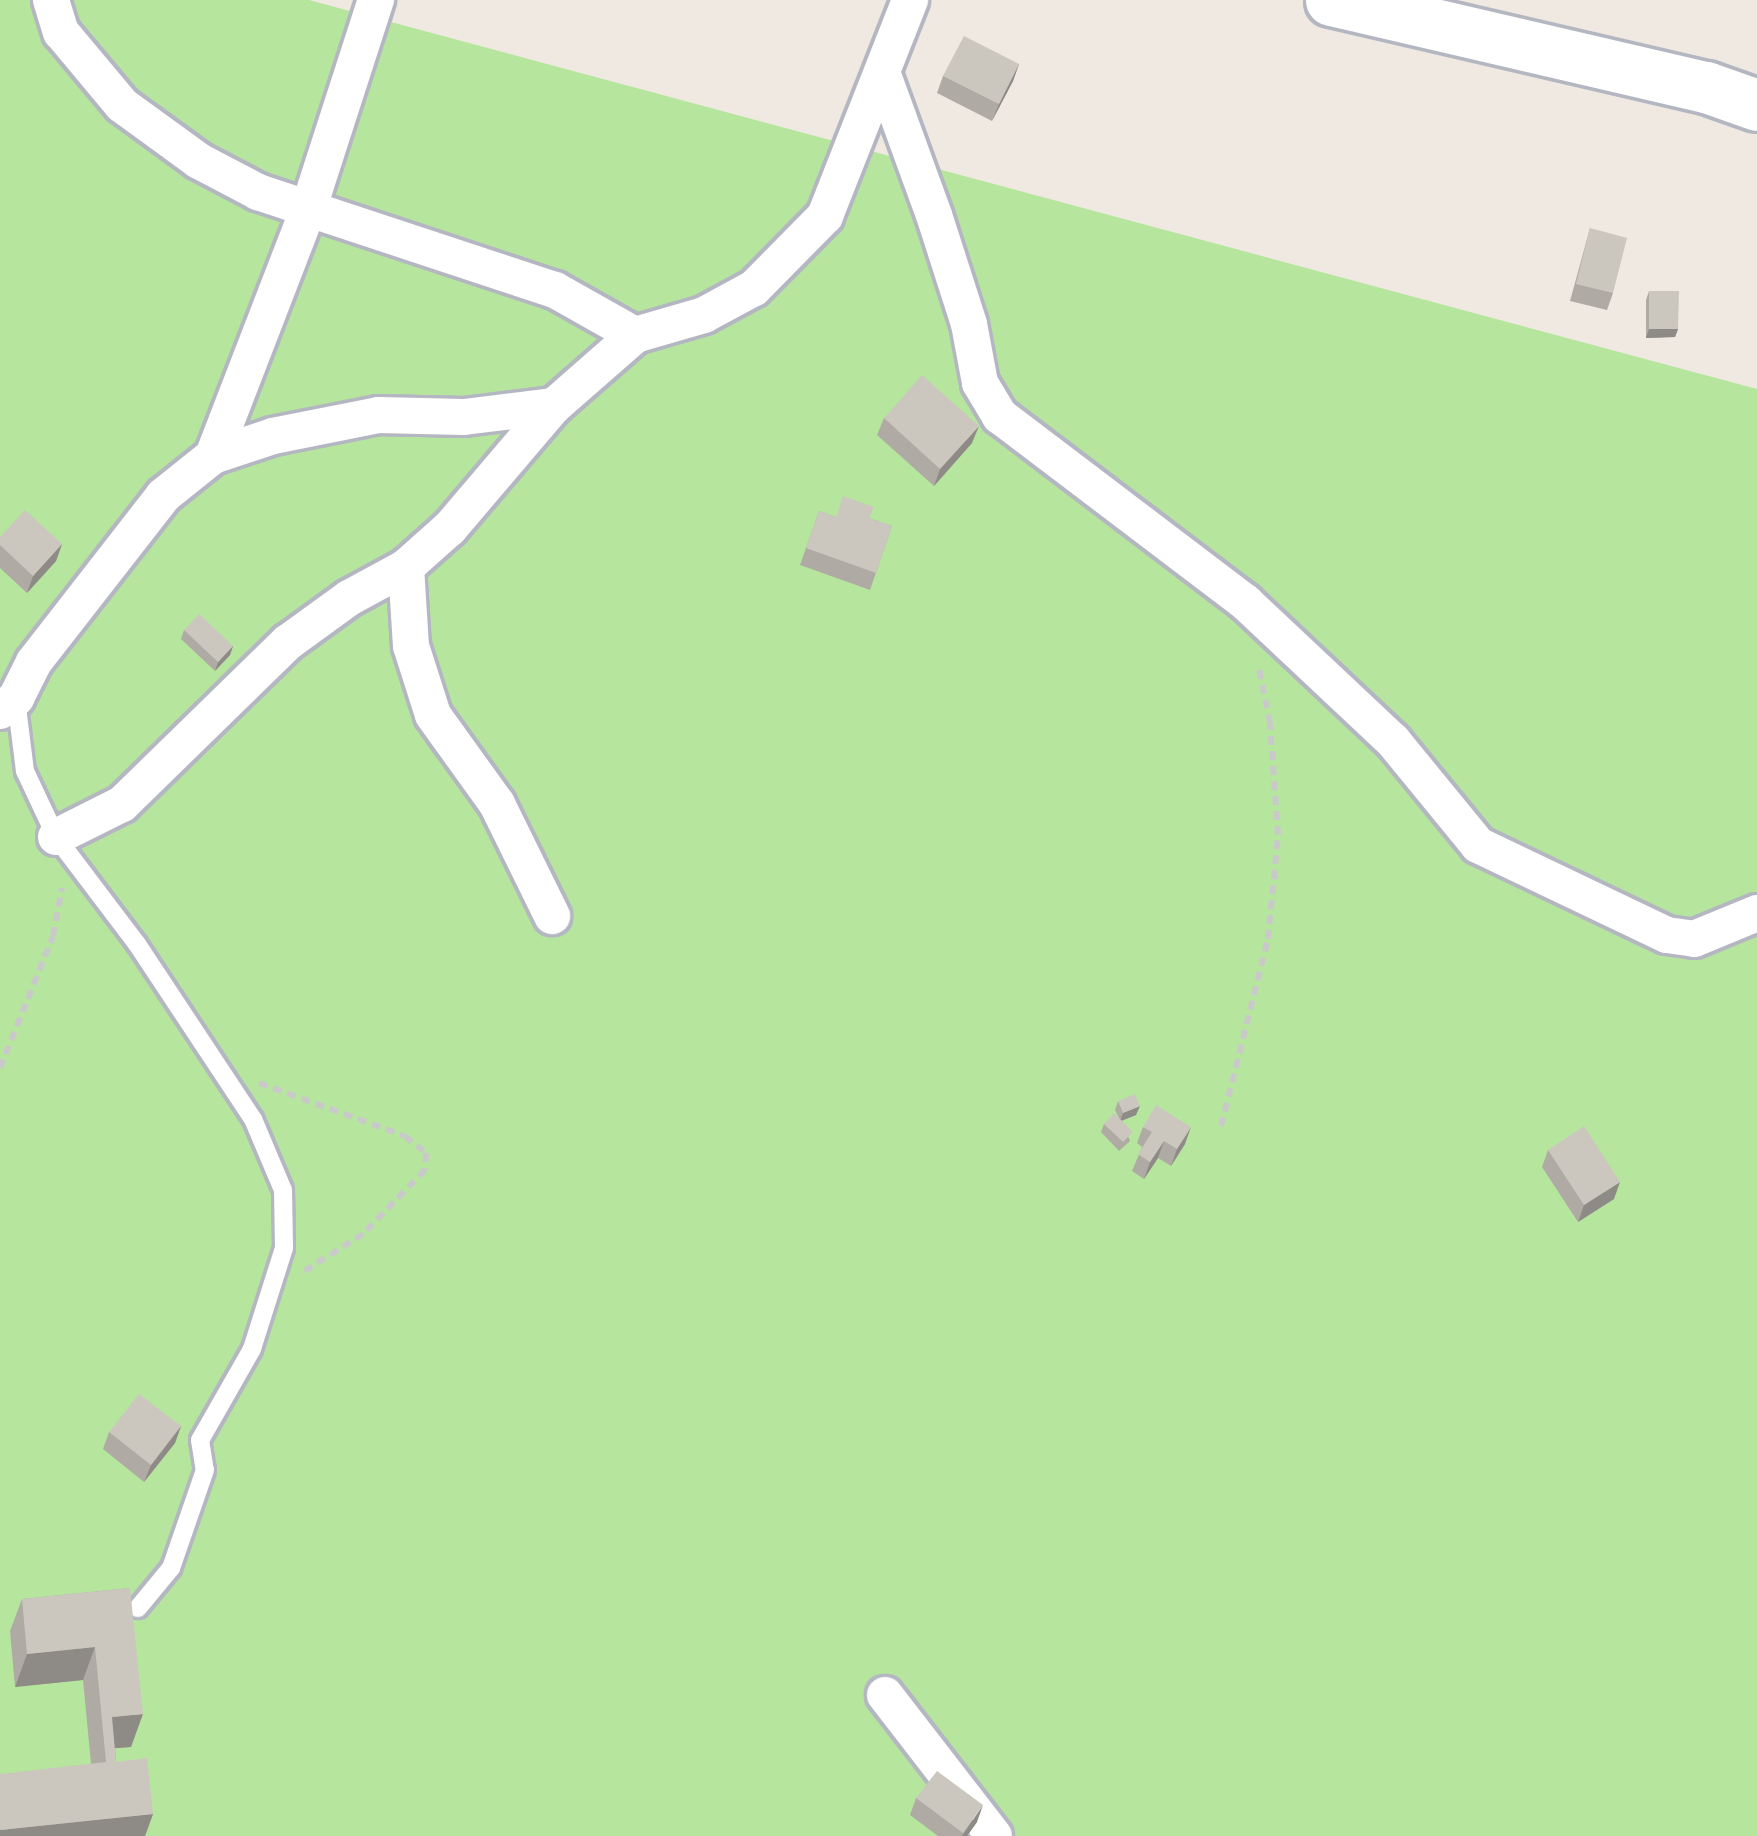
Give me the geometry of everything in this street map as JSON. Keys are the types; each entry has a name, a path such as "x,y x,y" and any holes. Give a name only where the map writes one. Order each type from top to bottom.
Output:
{"street":[{"path":"51,0 61,32 122,105 199,161 258,192 554,290 635,335"},
{"path":"213,456 309,207 376,0"},
{"path":"62,846 122,803 286,643 406,567 450,528 554,406 635,335 704,315 737,297 794,251 825,216 910,0"},
{"path":"1331,0 1706,87 1757,105"},
{"path":"883,75 969,324 980,383 1000,416 1245,602 1393,741 1455,823 1509,863 1667,935 1694,938 1757,913"},
{"path":"8,704 34,662 163,496 213,456 273,436 378,415 515,415 554,406"},
{"path":"406,567 411,646 433,715 497,804 551,916"},
{"path":"885,1695 994,1836"}],"lane":[{"path":"8,704 25,771 62,846 137,944 253,1119 283,1190 284,1249 252,1349 200,1440 206,1471 171,1568 138,1608"}],"path":[{"path":"1222,1126 1268,939 1278,835 1270,723 1245,602"},
{"path":"0,1068 53,935 62,846"},
{"path":"217,1067 405,1136 426,1154 425,1170 363,1234 270,1294"}],"green space":[{"path":"0,0 309,0 1757,389 1757,1836 0,1836"}],"building":[{"path":"964,36 1019,64 999,104 943,76"},
{"path":"1590,228 1627,238 1613,293 1576,284"},
{"path":"1649,291 1679,291 1678,329 1649,329"},
{"path":"922,375 979,426 940,469 884,418"},
{"path":"843,496 874,507 869,518 892,526 876,573 806,548 819,511 836,517"},
{"path":"25,510 62,544 33,576 0,545 0,537"},
{"path":"199,614 233,646 218,662 184,630"},
{"path":"1135,1094 1140,1106 1123,1113 1118,1101"},
{"path":"1156,1105 1191,1127 1177,1149 1164,1141 1150,1162 1138,1154 1152,1132 1143,1127"},
{"path":"1114,1113 1133,1132 1123,1142 1104,1124"},
{"path":"1584,1126 1620,1182 1584,1205 1548,1150"},
{"path":"139,1394 181,1426 151,1465 109,1432"},
{"path":"130,1588 143,1714 112,1717 116,1762 147,1758 153,1814 0,1830 0,1774 106,1762 95,1647 27,1654 22,1599"},
{"path":"937,1771 983,1805 963,1833 916,1798"}]}
